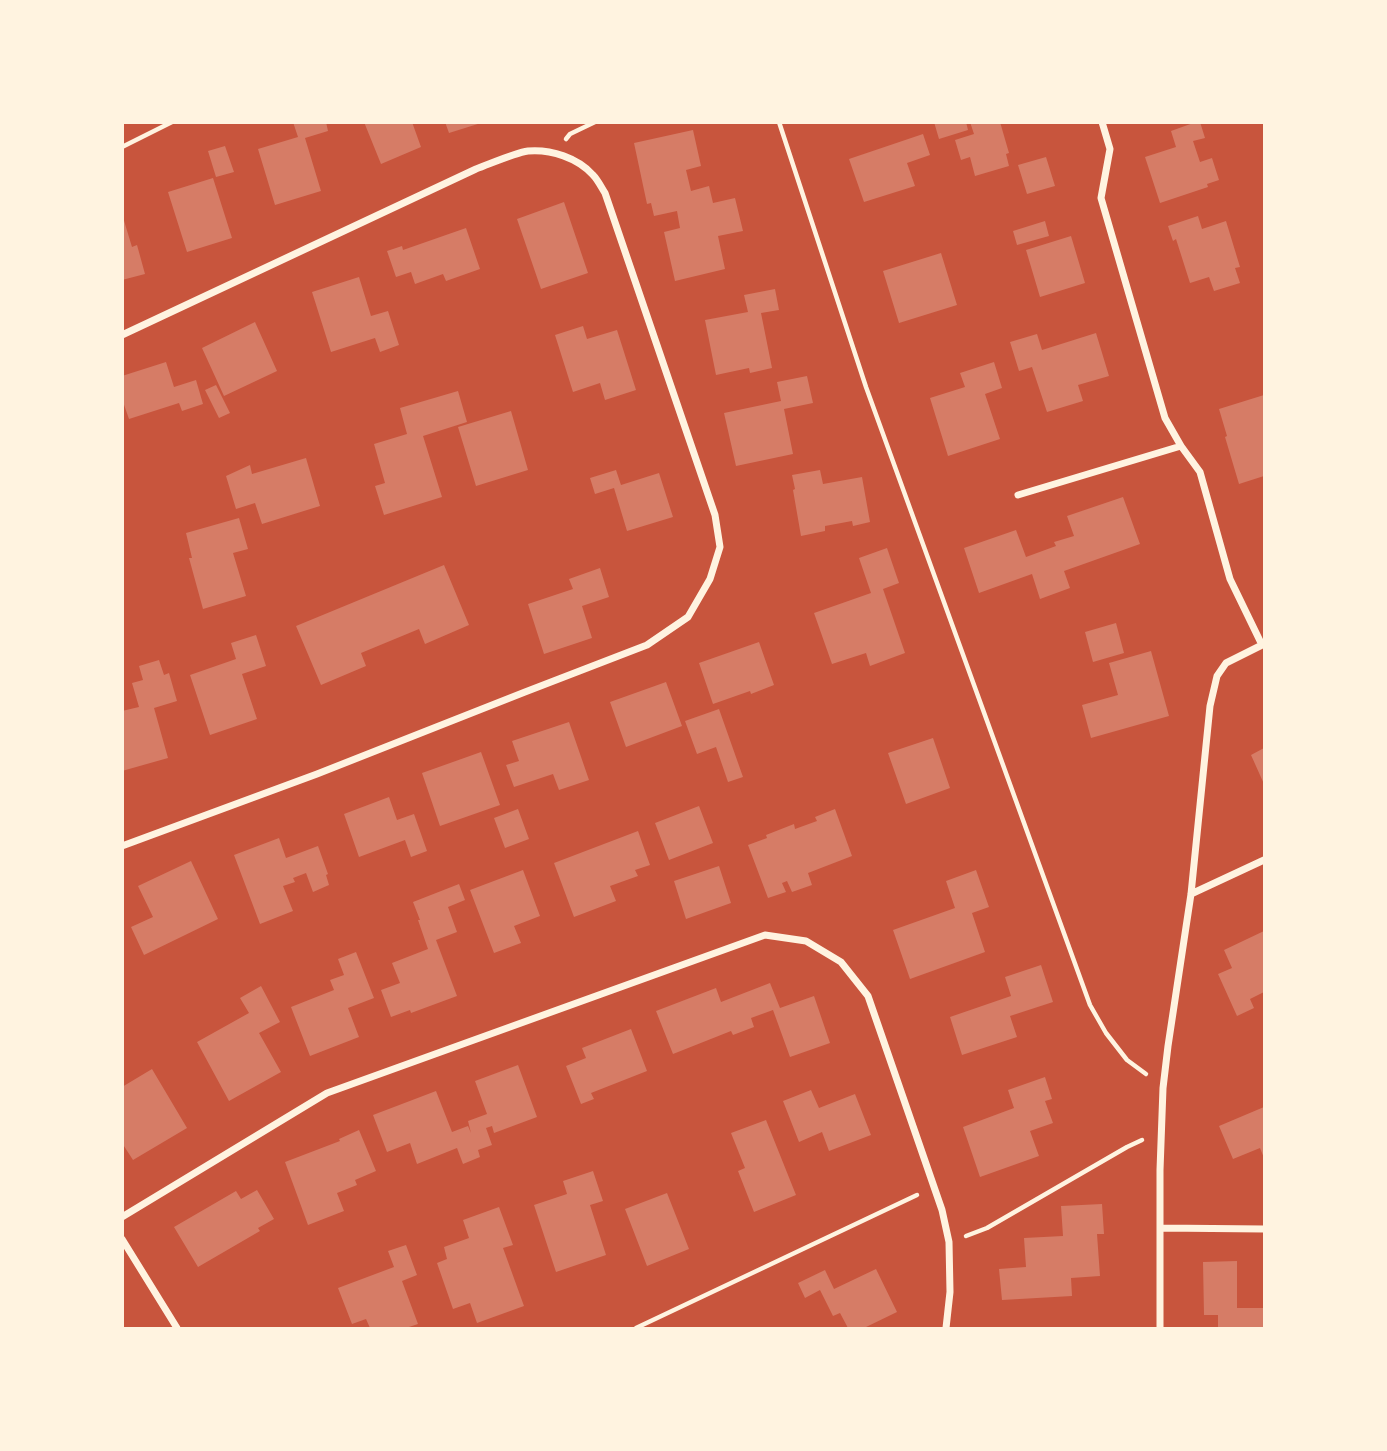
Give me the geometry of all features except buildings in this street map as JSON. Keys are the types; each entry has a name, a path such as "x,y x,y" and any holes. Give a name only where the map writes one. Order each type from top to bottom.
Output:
{"street":[{"path":"1102,122 1110,149 1101,198 1165,418 1200,472 1230,579 1263,645 1226,663 1217,676 1210,706 1191,894 1163,1088 1160,1328"},
{"path":"122,335 476,169 527,151 566,156 584,166 596,177 605,193 715,515 720,547 710,579 688,617 647,645 317,774 122,846"},
{"path":"1018,495 1181,446"},
{"path":"1191,894 1265,860"},
{"path":"122,1217 327,1093 765,935 806,941 841,962 868,996 942,1209 948,1242 950,1292 946,1328"},
{"path":"1160,1228 1265,1229"},
{"path":"122,1239 177,1328"}],"path":[{"path":"122,147 172,122"},
{"path":"555,154 569,134 595,122"},
{"path":"779,122 866,387 1090,1005 1106,1033 1127,1060 1163,1088"},
{"path":"948,1242 987,1228 1126,1147 1161,1131"},
{"path":"636,1328 933,1187"}]}
